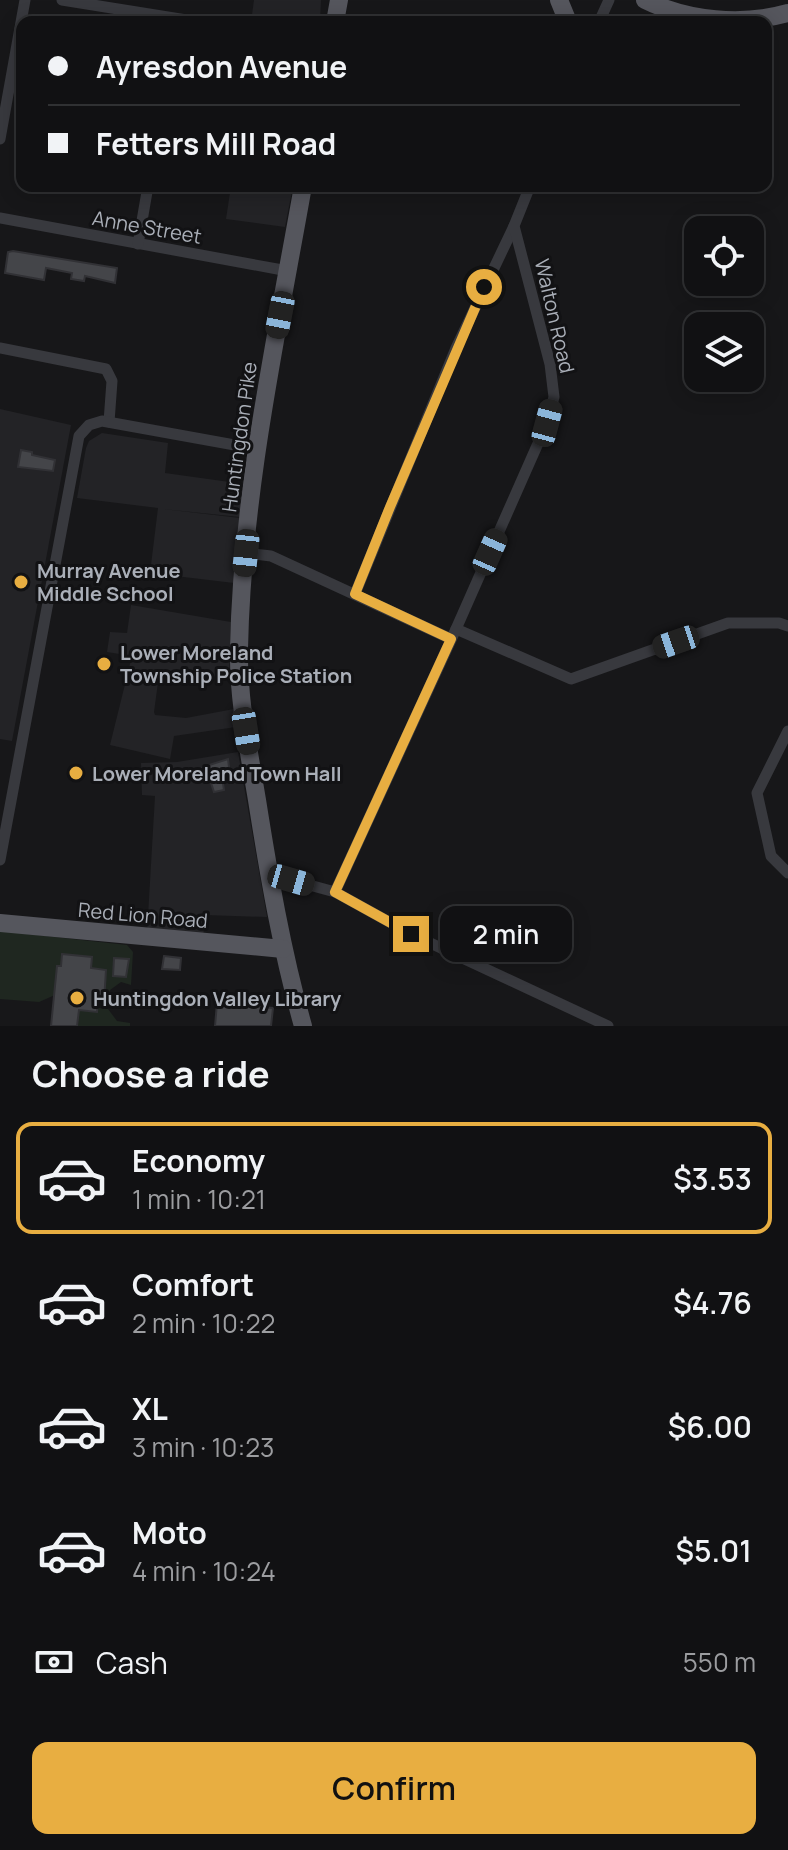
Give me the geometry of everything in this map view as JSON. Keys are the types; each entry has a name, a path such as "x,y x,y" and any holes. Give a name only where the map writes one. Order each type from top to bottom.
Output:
{"main road":[{"path":"645,0 695,16"},
{"path":"766,16 788,13"},
{"name":"Huntingdon Pike","path":"302,192 257,449 239,650 245,727 269,874 283,949 303,1026"},
{"name":"Red Lion Road","path":"0,923 283,949"}],"street":[{"path":"62,0 155,16"},
{"path":"0,139 16,50"},
{"path":"138,244 147,192"},
{"path":"355,594 456,348 528,192"},
{"name":"Anne Street","path":"0,218 288,271"},
{"name":"Walton Road","path":"335,892 454,634 547,423 554,397 550,364 514,226"},
{"path":"0,348 106,369 112,381 109,422"},
{"path":"0,860 79,436 89,425 102,421 257,449"},
{"path":"246,553 271,556 355,594 571,679 728,623 779,623 788,626"},
{"path":"788,731 757,793 771,856 788,873"},
{"path":"269,874 335,892 411,934 608,1026"}],"shaded area":[{"path":"254,0 321,0 320,16 252,16"},
{"path":"230,192 292,192 285,227 226,219"},
{"name":"Murray Avenue Middle School","path":"0,409 71,425 12,741 0,739"},
{"path":"102,433 168,443 165,473 244,484 240,517 163,509 240,518 234,583 150,573 158,508 77,498 86,448 89,441"},
{"path":"131,605 231,622 229,677 159,675 154,712 155,715 186,718 234,709 236,727 174,736 170,759 110,745 132,656 107,652 110,632 127,633"},
{"path":"238,752 267,917 205,915 203,939 147,933 155,796 142,795 141,763 177,762"},
{"path":"0,931 127,945 133,952 131,985 121,982 110,990 104,1002 103,970 91,968 91,957 63,954 61,966 57,966 55,995 39,1002 0,999"},
{"path":"98,1008 108,1009 117,1021 130,1023 130,1026 77,1026 79,1010 97,1012"}],"building":[{"path":"8,252 117,268 115,283 85,276 84,281 71,279 72,273 46,268 44,280 5,273"},
{"path":"21,450 55,460 53,471 18,467"},
{"path":"228,759 230,775 222,777 224,790 214,792 210,780 201,782 200,771 203,767"},
{"path":"62,954 92,957 91,968 106,970 104,1002 98,1002 97,1012 79,1010 77,1026 51,1026 57,966 61,966"},
{"path":"164,956 181,958 180,970 162,969"},
{"path":"114,958 129,959 126,977 113,976"},
{"path":"236,999 247,999 246,1006 273,1008 271,1026 215,1026 217,1003 236,1004"}],"place":[{"name":"Murray Avenue Middle School","path":"21,582"},
{"name":"Lower Moreland Township Police Station","path":"104,664"},
{"name":"Lower Moreland Town Hall","path":"76,773"},
{"name":"Huntingdon Valley Library","path":"77,998"}],"route":[{"path":"411,934 335,892 451,639 355,594 484,287"}]}
